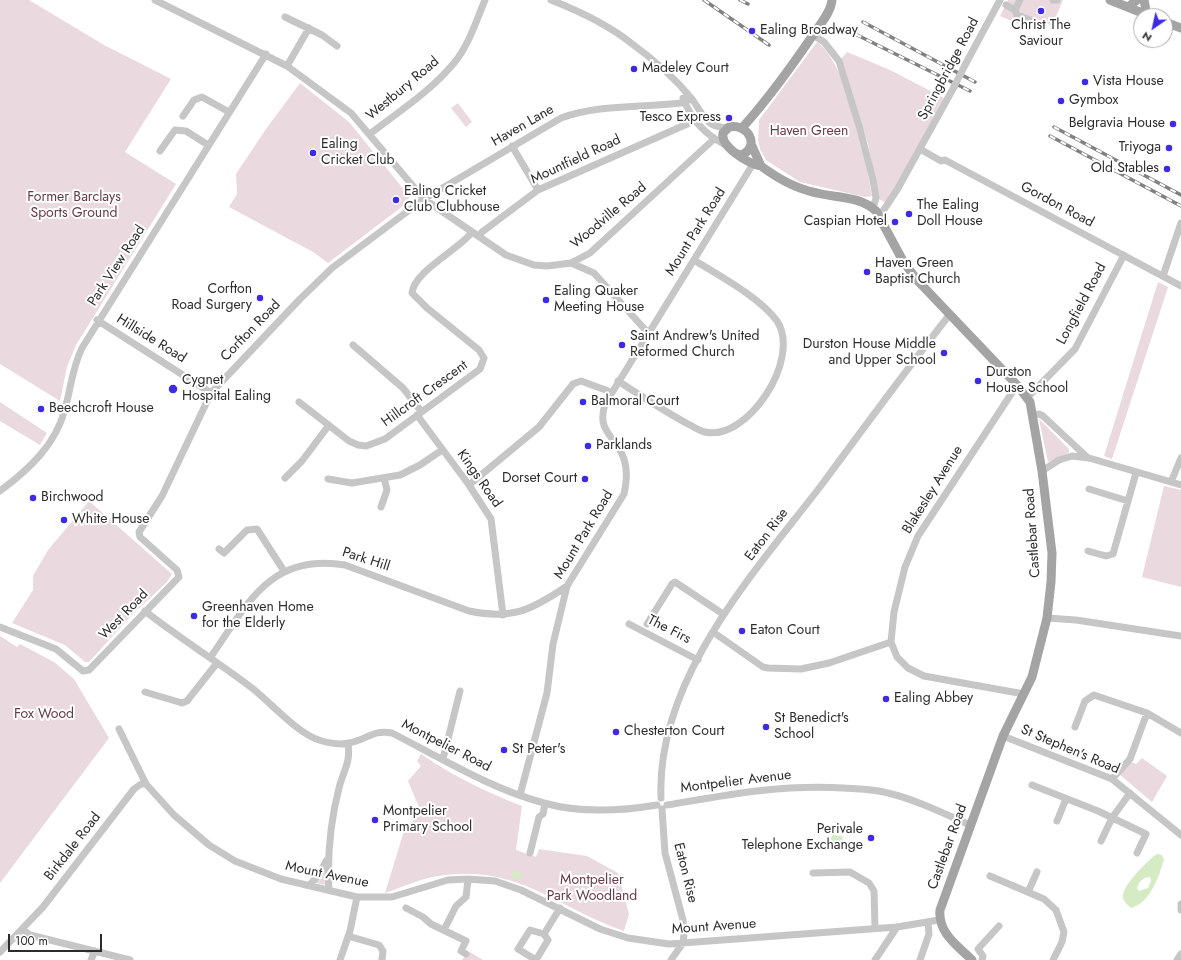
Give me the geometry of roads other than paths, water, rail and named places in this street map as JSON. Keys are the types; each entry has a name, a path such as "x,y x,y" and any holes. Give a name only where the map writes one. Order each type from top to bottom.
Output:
{"main road":[{"path":"742,128 755,114 813,35 829,11 832,0"},
{"path":"1110,0 1133,9"},
{"path":"1128,7 1137,0"},
{"path":"757,165 749,136 742,128 733,126 727,128 723,133 724,144 757,165 802,188 856,200 873,208"},
{"path":"738,154 745,154 752,146"},
{"name":"Castlebar Road","path":"873,208 903,262 918,280 1017,384 1030,402 1042,471 1052,553 1047,618 1039,657 1024,694 1003,736 945,895 940,920"},
{"path":"940,920 945,933 972,960"}],"street":[{"name":"Woodville Road","path":"155,0 266,54 287,66 351,113 424,199 506,255 534,265 547,266 571,263 582,258 714,139"},
{"name":"Westbury Road","path":"370,134 426,90 455,62 470,35 485,0"},
{"path":"551,0 575,9 606,26 631,43 678,84 688,100 711,124 727,128"},
{"path":"1015,10 1020,0"},
{"path":"1053,0 1057,0"},
{"path":"1003,2 1015,10 1017,15 1030,20"},
{"name":"Springbridge Road","path":"920,149 965,65 1003,2"},
{"path":"285,17 309,28 337,46"},
{"path":"287,66 309,28"},
{"path":"813,35 824,42 839,61 860,129 873,180 876,198 873,208"},
{"name":"Park View Road","path":"0,492 28,469 56,432 66,408 73,368 97,320 266,54"},
{"path":"183,116 194,100 198,97 204,97 228,112"},
{"path":"688,100 694,121 714,139 724,144"},
{"name":"Haven Lane","path":"424,199 512,146 571,114 613,108 676,104 688,100"},
{"name":"Mountfield Road","path":"479,237 482,232 538,190 694,121"},
{"path":"160,151 174,130 186,131 208,146"},
{"path":"512,146 538,190"},
{"path":"879,217 891,200 920,149"},
{"name":"Gordon Road","path":"920,149 941,161 946,160 1181,286"},
{"name":"Mount Park Road","path":"520,795 547,693 553,644 567,586 624,494 627,481 627,468 622,454 608,436 602,422 604,404 694,260 757,165"},
{"name":"Corfton Road","path":"179,575 177,570 140,537 139,532 162,496 211,393 258,342 332,268 424,199"},
{"path":"1163,276 1181,223"},
{"name":"Hillcroft Crescent","path":"300,402 349,440 358,445 366,446 385,439 480,369 484,358 479,350 426,308 412,293 416,283 436,262 457,247 472,232"},
{"name":"Longfield Road","path":"1027,398 1074,349 1124,255"},
{"path":"582,258 649,334"},
{"path":"618,381 667,413 705,432 727,430 746,416 762,401 776,379 784,351 783,335 777,321 758,302 694,260"},
{"path":"571,263 594,273"},
{"name":"Eaton Rise","path":"683,943 683,920 665,853 662,806 666,800 661,798 662,766 671,726 686,684 723,614 950,314"},
{"name":"Hillside Road","path":"97,320 211,393"},
{"name":"Kings Road","path":"353,345 403,388 442,450 469,485 491,519 494,528 503,615"},
{"path":"469,485 539,427 573,384 581,381 611,392"},
{"name":"Blakesley Avenue","path":"891,642 894,612 906,567 918,536 1017,384"},
{"path":"1032,414 1039,414 1043,416 1088,458"},
{"path":"285,478 302,461 329,425"},
{"path":"1072,456 1075,447"},
{"path":"328,479 352,483 409,472 442,450"},
{"path":"1042,471 1059,460 1072,456 1088,458 1181,485"},
{"path":"1171,482 1181,458"},
{"path":"1088,551 1106,556 1113,554 1136,473"},
{"path":"381,507 387,490 384,478"},
{"path":"1089,490 1128,501"},
{"path":"219,549 224,553 247,530 257,529 284,572"},
{"name":"Park Hill","path":"210,658 256,593 269,581 284,572 315,563 345,565 469,611 487,615 503,615 534,607 567,586"},
{"name":"West Road","path":"0,627 56,649 86,672 145,610 178,579 179,575"},
{"path":"647,624 674,582 723,614"},
{"path":"548,599 562,605"},
{"name":"Montpelier Road","path":"145,610 174,634 262,695 309,736 319,741 334,744 348,744 377,732 385,731 520,795 546,804 607,810 662,806"},
{"path":"1047,618 1097,623 1181,636"},
{"name":"The Firs","path":"629,624 698,660"},
{"path":"713,632 763,667 768,668 801,669 829,663 891,642 896,656 908,668 924,676 1024,694"},
{"path":"145,692 182,703 187,701 217,663"},
{"path":"443,759 460,691"},
{"path":"1075,727 1085,701 1094,695 1147,713 1181,733"},
{"path":"1112,779 1130,759 1147,713"},
{"name":"Mount Avenue","path":"119,729 146,784 193,834 225,856 281,879 357,896 392,897 448,880 468,879 495,881 521,890 560,908 593,926 628,938 669,944 897,927 940,920"},
{"name":"St Stephen's Road","path":"1003,736 1112,779 1181,835"},
{"path":"329,890 327,858 329,836 339,787 350,757 348,744"},
{"name":"Birkdale Road","path":"0,952 43,906 134,789 141,784 146,784"},
{"path":"1032,785 1112,818 1146,834 1137,853"},
{"name":"Montpelier Avenue","path":"662,806 756,790 824,786 858,788 887,792 922,803 970,825"},
{"path":"1101,842 1112,818 1130,793"},
{"path":"1057,821 1066,799"},
{"path":"530,853 539,817 543,814 546,804"},
{"path":"310,885 321,871 327,858"},
{"path":"813,873 850,872 869,884 874,891 875,928"},
{"path":"1028,892 1037,872"},
{"path":"990,876 1044,899 1056,910 1064,932 1062,942 1053,960"},
{"path":"444,930 456,906 466,897 468,879"},
{"path":"340,960 348,936 357,896"},
{"path":"1181,904 1181,910"},
{"path":"406,908 466,941 461,951 466,954"},
{"path":"544,934 560,908"},
{"path":"920,960 929,934 928,922"},
{"path":"982,959 983,956 978,949 999,926"},
{"path":"875,960 897,927"},
{"path":"22,929 30,935 130,960"},
{"path":"348,936 379,945 383,951 382,960"},
{"path":"671,960 683,943"},
{"path":"92,960 95,951"},
{"path":"1177,960 1181,954"}],"railway":[{"path":"704,0 769,45"},
{"path":"740,0 748,4"},
{"path":"863,22 975,82"},
{"path":"845,29 970,91"},
{"path":"1054,127 1181,195"},
{"path":"1050,136 1181,206"}],"place":[{"name":"Christ The Saviour","path":"1041,11"},
{"name":"Ealing Broadway","path":"752,31"},
{"name":"Madeley Court","path":"634,69"},
{"name":"Vista House","path":"1085,82"},
{"name":"Gymbox","path":"1061,101"},
{"name":"Tesco Express","path":"729,118"},
{"name":"Belgravia House","path":"1173,124"},
{"name":"Triyoga","path":"1169,148"},
{"name":"Ealing Cricket Club","path":"313,153"},
{"name":"Old Stables","path":"1167,169"},
{"name":"Ealing Cricket Club Clubhouse","path":"396,200"},
{"name":"The Ealing Doll House","path":"909,214"},
{"name":"Caspian Hotel","path":"895,222"},
{"name":"Haven Green Baptist Church","path":"867,272"},
{"name":"Corfton Road Surgery","path":"260,298"},
{"name":"Ealing Quaker Meeting House","path":"546,300"},
{"name":"Saint Andrew's United Reformed Church","path":"622,345"},
{"name":"Durston House Middle and Upper School","path":"944,353"},
{"name":"Durston House School","path":"978,381"},
{"name":"Cygnet Hospital Ealing","path":"173,389"},
{"name":"Balmoral Court","path":"583,402"},
{"name":"Beechcroft House","path":"41,409"},
{"name":"Parklands","path":"588,446"},
{"name":"Dorset Court","path":"585,479"},
{"name":"Birchwood","path":"33,498"},
{"name":"White House","path":"64,520"},
{"name":"Greenhaven Home for the Elderly","path":"194,616"},
{"name":"Eaton Court","path":"742,631"},
{"name":"Ealing Abbey","path":"886,699"},
{"name":"St Benedict's School","path":"766,727"},
{"name":"Chesterton Court","path":"616,732"},
{"name":"St Peter's","path":"504,750"},
{"name":"Montpelier Primary School","path":"375,820"},
{"name":"Perivale Telephone Exchange","path":"871,838"}],"park label":[{"name":"Haven Green","path":"809,132"},
{"name":"Former Barclays Sports Ground","path":"74,206"},
{"name":"Fox Wood","path":"44,715"},
{"name":"Montpelier Park Woodland","path":"592,890"}]}
